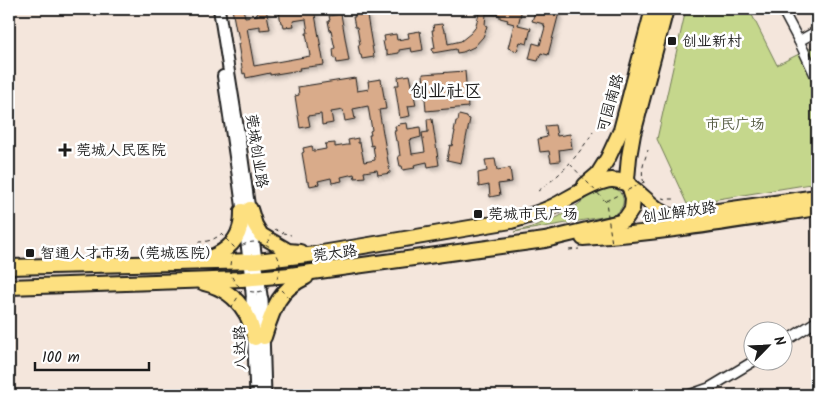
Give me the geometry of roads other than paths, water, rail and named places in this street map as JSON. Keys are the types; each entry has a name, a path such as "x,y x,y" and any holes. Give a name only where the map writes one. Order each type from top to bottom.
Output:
{"main road":[{"name":"可园南路","path":"575,194 598,174 621,130 654,9"},
{"name":"可园南路","path":"629,186 627,179 633,134 666,9"},
{"path":"629,157 634,179 644,189"},
{"path":"575,194 605,180 622,181 629,186"},
{"name":"莞太路","path":"9,287 196,281 251,282 545,240 620,222 626,218 632,209 633,198 629,186"},
{"name":"创业解放路","path":"629,186 644,189 655,209 672,216 817,197"},
{"name":"莞太路","path":"9,267 253,261 316,254 510,222 536,214 575,194"},
{"name":"创业解放路","path":"545,240 631,235 817,208"},
{"path":"246,210 261,234 268,239 288,251 316,254"},
{"path":"195,262 224,251 237,237 246,210"},
{"path":"259,337 274,307 286,290 295,282 316,272"},
{"path":"196,281 211,284 233,297 246,312 259,337"},
{"name":"八达路","path":"257,299 265,395"},
{"name":"八达路","path":"256,395 259,337"}],"street":[{"name":"莞城创业路","path":"212,9 246,210"},
{"name":"莞城创业路","path":"219,9 253,261 251,282 257,299"},
{"path":"782,9 817,79"},
{"path":"799,40 817,31"},
{"path":"794,336 817,321"},
{"path":"688,395 709,388 744,367"}],"place":[{"name":"创业新村","path":"672,41"},
{"name":"莞城人民医院","path":"65,150"},
{"name":"莞城市民广场","path":"478,214"},
{"name":"智通人才市场（莞城医院）","path":"30,253"}],"district":[{"name":"创业社区","path":"446,91"}],"park label":[{"name":"市民广场","path":"735,124"}]}
